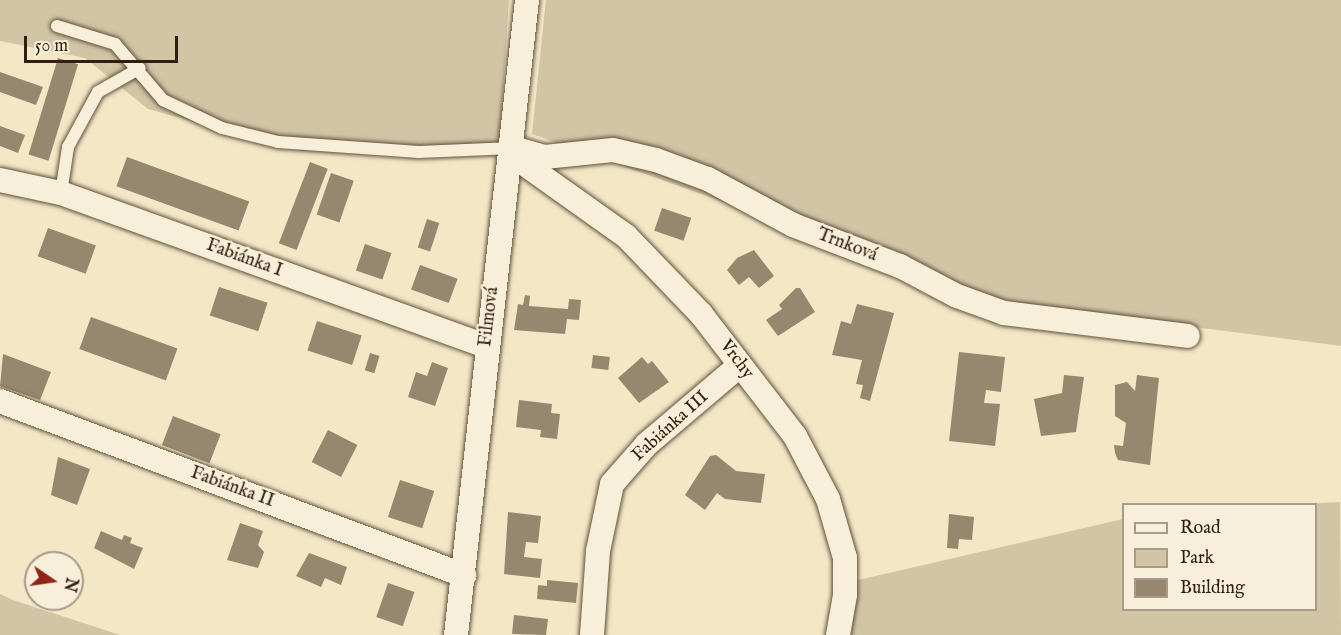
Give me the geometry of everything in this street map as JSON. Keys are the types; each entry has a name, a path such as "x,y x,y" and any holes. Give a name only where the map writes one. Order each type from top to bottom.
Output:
{"street":[{"name":"Filmová","path":"456,635 486,346 512,151 527,0"},
{"name":"Trnková","path":"512,151 545,157 613,150 656,160 708,179 793,225 900,266 957,296 1004,313 1188,336"},
{"name":"Vrchy","path":"512,151 626,236 701,314 795,436 828,499 845,558 845,595 838,635"},
{"name":"Fabiánka I","path":"0,180 61,193 486,346"},
{"name":"Fabiánka III","path":"592,635 598,551 612,484 647,444 740,366"},
{"name":"Fabiánka II","path":"0,401 464,575"}],"lane":[{"path":"57,26 115,44 140,68 164,100 222,128 278,142 419,152 512,151"},
{"path":"61,193 68,147 98,92 140,68"}],"green space":[{"path":"0,0 509,0 499,153 301,151 148,109 85,58 0,41"},
{"path":"546,0 1341,0 1341,346 1009,303 532,134"},
{"path":"1340,502 1341,635 847,635 858,580 1122,519 1122,611 1317,611 1317,503"},
{"path":"0,594 24,604 24,611 47,611 120,635 0,635"}],"building":[{"path":"58,58 78,64 49,161 28,155"},
{"path":"0,72 43,87 36,105 0,92"},
{"path":"0,126 25,135 18,153 0,146"},
{"path":"127,157 249,201 239,231 116,186"},
{"path":"310,162 328,169 297,250 279,243"},
{"path":"331,173 354,181 339,222 317,215"},
{"path":"662,208 691,218 683,241 654,231"},
{"path":"427,219 439,223 430,252 418,248"},
{"path":"48,228 96,245 86,274 38,256"},
{"path":"365,244 391,253 382,280 356,270"},
{"path":"754,250 774,276 759,288 749,277 739,285 727,270 737,258"},
{"path":"420,265 458,279 449,303 411,289"},
{"path":"219,287 268,303 258,331 210,316"},
{"path":"796,288 800,288 815,312 778,336 766,320 782,309 779,305"},
{"path":"525,295 530,296 529,306 568,309 569,299 581,300 579,320 567,319 565,334 514,330 518,304 523,305"},
{"path":"857,304 894,313 870,401 860,398 863,385 856,384 862,360 832,355 841,321 851,324"},
{"path":"91,317 177,348 166,380 79,349"},
{"path":"317,321 362,336 352,365 307,350"},
{"path":"959,352 1005,357 1001,392 986,390 984,403 1000,404 995,446 949,441"},
{"path":"370,353 380,356 374,373 365,370"},
{"path":"3,354 51,372 40,400 0,386"},
{"path":"593,355 610,357 608,370 591,368"},
{"path":"642,357 648,364 652,361 669,382 639,403 618,378"},
{"path":"432,362 448,368 435,406 408,397 416,372 427,376"},
{"path":"1064,375 1084,377 1076,432 1041,436 1034,399 1062,393"},
{"path":"1137,375 1159,378 1150,465 1118,460 1115,453 1114,445 1123,446 1126,423 1115,416 1115,385 1127,382 1135,391"},
{"path":"519,400 552,404 551,413 560,414 557,439 540,437 541,430 516,427"},
{"path":"173,416 221,434 210,463 162,445"},
{"path":"328,430 357,445 341,477 312,462"},
{"path":"716,455 736,471 765,474 761,503 725,499 717,493 705,510 685,495 710,456"},
{"path":"58,457 90,469 77,505 51,495"},
{"path":"400,480 434,491 422,528 388,517"},
{"path":"508,512 541,516 538,543 526,542 524,557 542,559 540,578 504,574"},
{"path":"949,514 974,517 972,540 959,539 958,549 947,548"},
{"path":"240,523 263,531 258,545 264,552 258,568 227,560"},
{"path":"101,531 122,540 124,535 132,538 130,543 143,548 134,569 94,548"},
{"path":"309,553 347,567 341,585 325,578 321,587 296,576"},
{"path":"547,580 578,583 576,603 537,599 538,585 547,586"},
{"path":"388,583 414,592 403,626 376,617"},
{"path":"514,615 548,619 546,635 512,634"}]}
